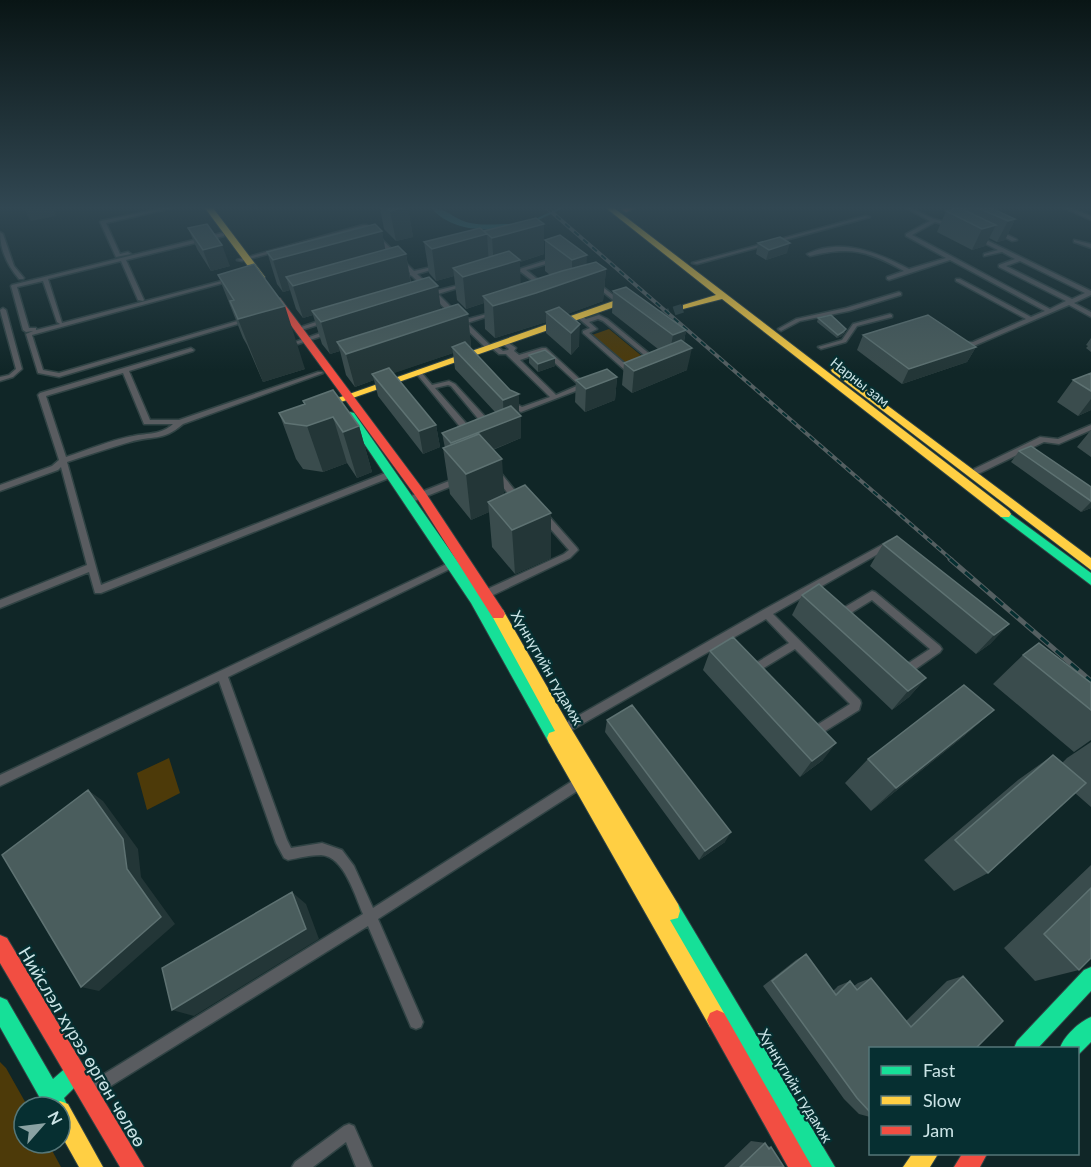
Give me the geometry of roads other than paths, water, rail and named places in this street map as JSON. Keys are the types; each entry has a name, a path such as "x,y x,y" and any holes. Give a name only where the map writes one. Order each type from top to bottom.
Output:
{"main road":[{"name":"Хүннүгийн гудамж","path":"246,262 486,594 559,733 581,782 801,1167"},
{"name":"Нарны зам","path":"688,262 781,329 1091,580"},
{"name":"Нарны зам","path":"689,262 721,295 1091,565"},
{"path":"685,306 721,295"},
{"path":"343,398 582,318 619,302 639,309"},
{"name":"Хүннүгийн гудамж","path":"301,337 319,372 343,398 391,474 415,497 453,564 824,1167"},
{"name":"Нийслэл хүрээ өргөн чөлөө","path":"0,945 133,1167"},
{"path":"1025,1047 1091,977"},
{"path":"0,1007 51,1095"},
{"path":"1071,1047 1091,1027"},
{"path":"59,1095 76,1072"},
{"path":"72,1133 92,1167"},
{"path":"914,1167 926,1155"},
{"path":"964,1167 975,1155"}],"street":[{"path":"9,262 21,278"},
{"path":"112,262 14,286 27,330 236,276 29,334 40,372 59,375 254,318"},
{"path":"124,262 141,300"},
{"path":"396,262 412,274 461,325 496,346 501,353 508,352 555,398"},
{"path":"500,274 547,262"},
{"path":"693,266 706,262"},
{"path":"891,262 908,271"},
{"path":"889,278 936,262"},
{"path":"959,262 1050,310"},
{"path":"1011,262 1001,266 1070,301 1091,315"},
{"path":"1027,262 1090,293"},
{"path":"412,274 445,264"},
{"path":"522,270 552,294"},
{"path":"585,276 619,302"},
{"path":"45,278 60,322"},
{"path":"958,280 1031,319"},
{"path":"417,292 432,294 473,281"},
{"path":"592,291 601,288"},
{"path":"961,344 974,344 1090,293"},
{"path":"426,302 432,294"},
{"path":"781,329 798,320 847,310 899,294"},
{"path":"461,325 507,308"},
{"path":"0,379 11,376 19,369 3,310"},
{"path":"821,347 844,341 855,325 890,316"},
{"path":"582,318 599,317 605,320 654,360 645,364"},
{"path":"582,318 594,329 585,332 629,371 637,367"},
{"path":"301,337 330,319"},
{"path":"301,337 338,330"},
{"path":"496,346 513,348 511,351 518,358 544,349 584,386 521,410 508,400"},
{"path":"191,350 42,395 63,461 98,590 391,474"},
{"path":"465,356 476,367"},
{"path":"125,370 147,422 180,422 242,402 264,391 319,372"},
{"path":"418,372 469,432 474,433 487,428 488,423 453,385 449,383 432,387"},
{"path":"0,488 55,468 63,461 133,438 160,435 171,430 180,422"},
{"path":"977,471 1043,439 1059,442 1091,427"},
{"path":"492,467 515,497 525,494"},
{"path":"415,497 470,476"},
{"path":"486,594 567,556 574,550 539,510"},
{"path":"559,733 766,613 816,590 893,542"},
{"path":"0,781 453,564"},
{"path":"0,604 92,567"},
{"path":"843,613 872,595 937,649 906,670 898,663"},
{"path":"766,613 856,703 855,707 818,730 807,722"},
{"path":"723,638 730,646"},
{"path":"754,669 796,644"},
{"path":"222,674 282,843 288,854 322,849 338,854 350,870 416,1022"},
{"path":"88,1092 370,917 581,782"},
{"path":"300,1167 349,1131 364,1167"}],"tunnel":[{"path":"648,314 659,316 686,307"}],"railway":[{"path":"610,262 952,560"},
{"path":"950,559 1091,681"}]}
